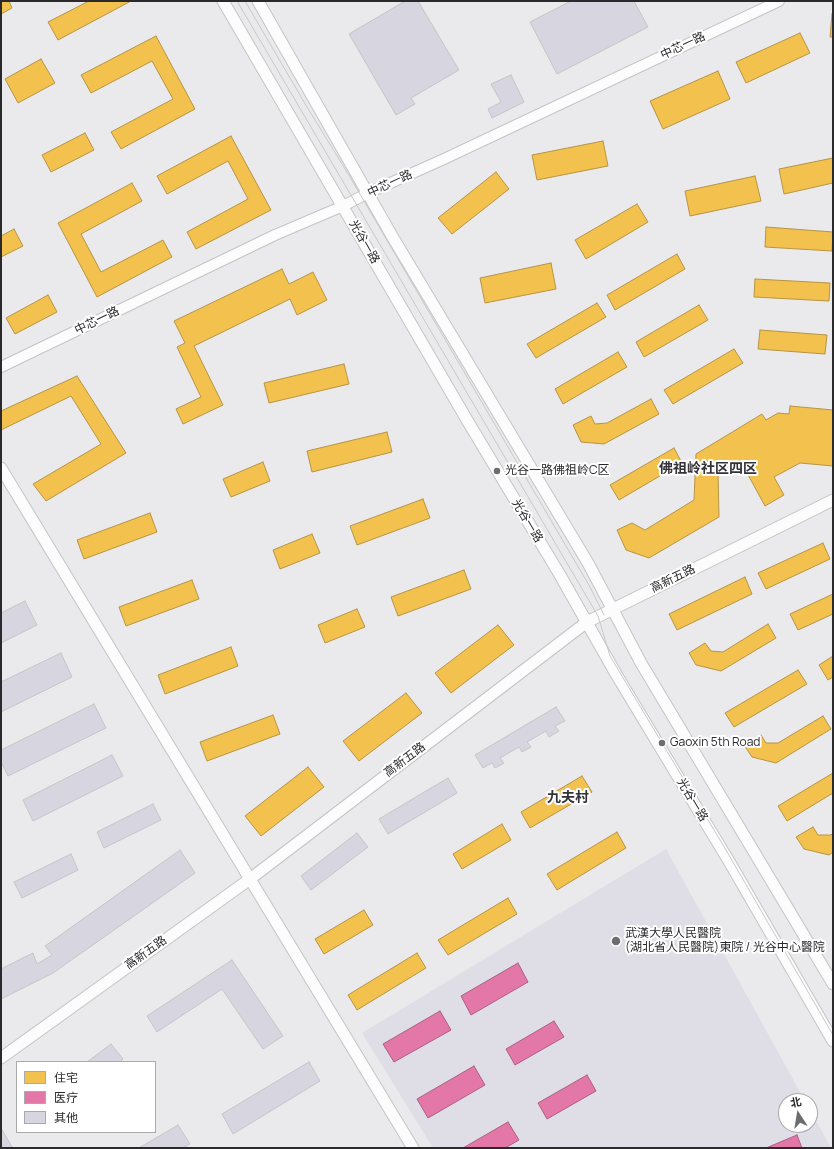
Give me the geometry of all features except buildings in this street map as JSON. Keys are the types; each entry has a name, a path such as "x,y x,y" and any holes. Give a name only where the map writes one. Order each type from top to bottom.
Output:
{"main road":[{"name":"光谷一路","path":"223,1 467,420 833,1041"},
{"path":"258,1 396,242 588,563 641,663 833,984"},
{"path":"1,468 404,1148"},
{"path":"1,482 412,1148"},
{"name":"高新五路","path":"1,1058 247,881 586,622 833,500"}],"street":[{"name":"中芯一路","path":"1,367 275,235 343,206 368,193 451,156 779,1"}],"shaded area":[{"name":"武漢大學人民醫院 (湖北省人民醫院)東院 / 光谷中心醫院","path":"666,849 801,1093 778,1093 778,1133 818,1133 818,1124 831,1148 433,1148 362,1033"}],"tram line":[{"path":"237,1 598,616 610,656 726,850 833,1035"},
{"path":"245,1 590,587 604,615"}],"place":[{"name":"光谷一路佛祖岭C区","path":"497,471"},
{"name":"Gaoxin 5th Road","path":"662,743"},
{"name":"武漢大學人民醫院 (湖北省人民醫院)東院 / 光谷中心醫院","path":"616,941"}],"district":[{"name":"佛祖岭社区四区","path":"708,469"},
{"name":"九夫村","path":"568,798"}]}
